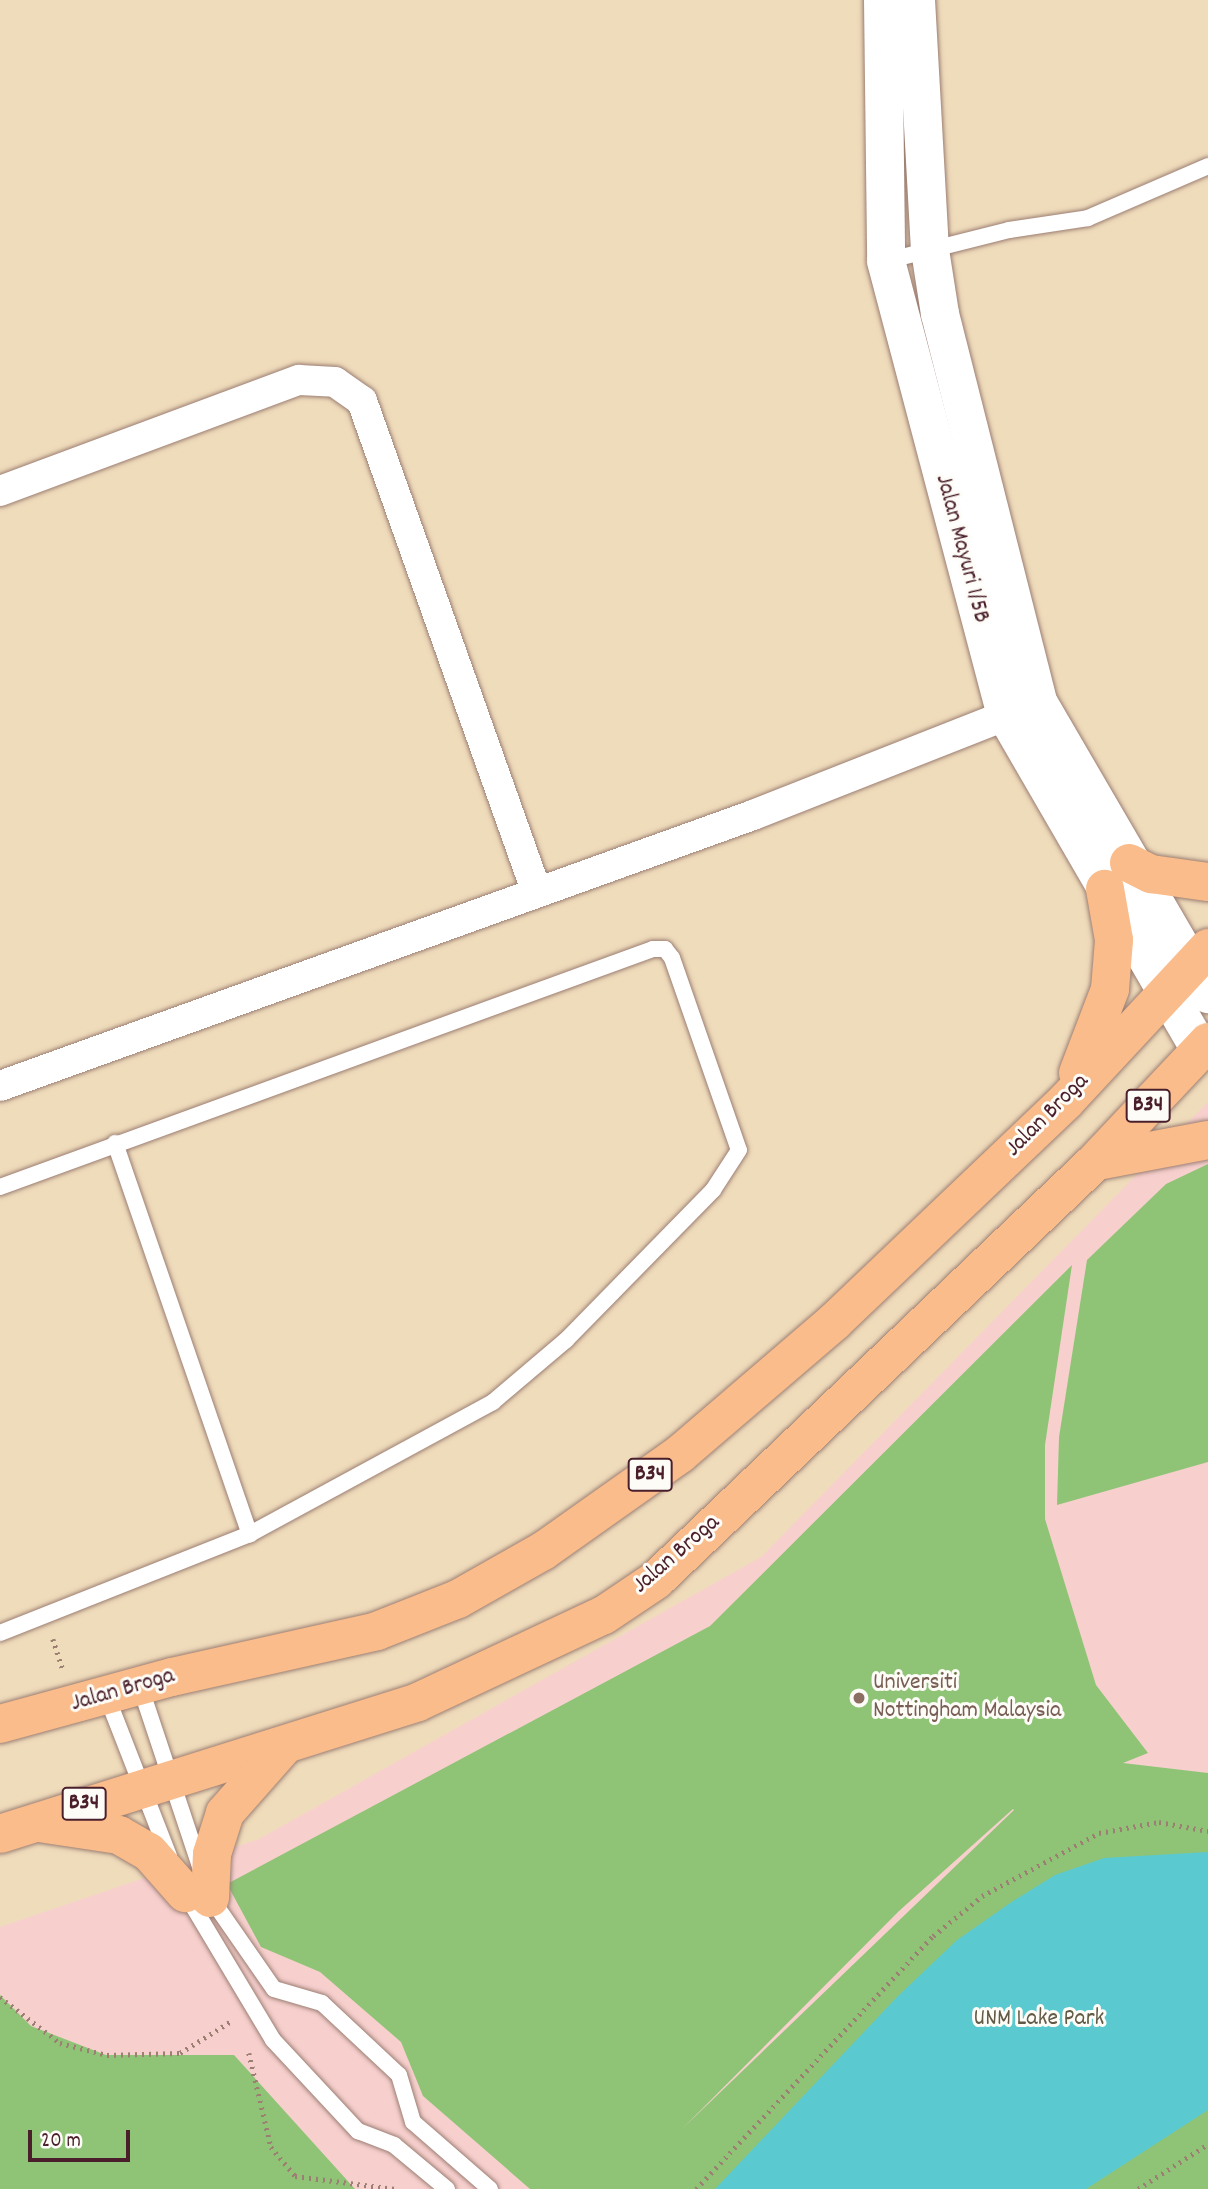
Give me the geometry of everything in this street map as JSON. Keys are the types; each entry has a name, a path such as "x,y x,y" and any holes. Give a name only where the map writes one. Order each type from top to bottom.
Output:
{"main road":[{"path":"1066,1101 1110,989 1117,876 1151,874 1208,882"},
{"name":"Jalan Broga","path":"0,1724 123,1691 377,1631 458,1599 543,1551 680,1454 825,1330 1066,1101 1193,975"},
{"name":"Jalan Broga","path":"14,1828 154,1781 285,1745 418,1702 558,1639 656,1580 1095,1162 1205,1051"},
{"path":"1095,1162 1208,1140"},
{"path":"14,1828 119,1835 149,1852 197,1895 225,1813 285,1745"}],"street":[{"name":"Jalan Mayuri 1/5B","path":"883,0 886,261 1022,709 1117,876 1193,975 1205,1051"},
{"name":"Jalan Mayuri 1/5B","path":"916,0 930,250 940,314 1022,709"},
{"path":"0,491 299,380 335,382 362,401 537,893"},
{"path":"0,1086 537,893 1022,709"}],"lane":[{"path":"886,261 1088,218 1208,166"},
{"path":"0,1187 653,949 665,949 672,958 737,1140 736,1162 713,1190 566,1340 493,1402 250,1534 0,1633"},
{"path":"115,1143 250,1534"},
{"path":"123,1691 197,1895 273,2040 358,2131 394,2145 447,2189"},
{"path":"123,1691 197,1895 274,1989 322,2003 399,2075 414,2122 490,2189"}],"path":[{"path":"696,2189 933,1936 982,1896 1099,1833 1159,1822 1208,1831"},
{"path":"0,1997 60,2043 107,2055 180,2053 237,2018"},
{"path":"231,2008 241,2029"},
{"path":"244,2039 271,2147 295,2176 396,2189"},
{"path":"1138,2189 1208,2144"}],"shaded area":[{"name":"Universiti Nottingham Malaysia","path":"1208,1102 1208,2189 0,2189 0,1927 259,1839 761,1557"}],"green space":[{"path":"1208,1164 1208,1462 1057,1505 1059,1437 1087,1260 1166,1184"},
{"name":"Universiti Nottingham Malaysia","path":"1072,1265 1045,1445 1045,1519 1096,1685 1148,1753 1123,1763 1208,1773 1208,2189 530,2189 423,2096 401,2042 320,1972 261,1947 227,1884 710,1626","holes":["1014,1810 683,2128 899,1911"]},
{"path":"0,1995 31,2026 106,2055 234,2055 355,2189 0,2189"}],"water":[{"name":"UNM Lake Park","path":"1208,1852 1208,2110 1086,2189 715,2189 898,1996 957,1940 1013,1901 1055,1875 1104,1858"}],"place":[{"name":"Universiti Nottingham Malaysia","path":"859,1698"}]}
